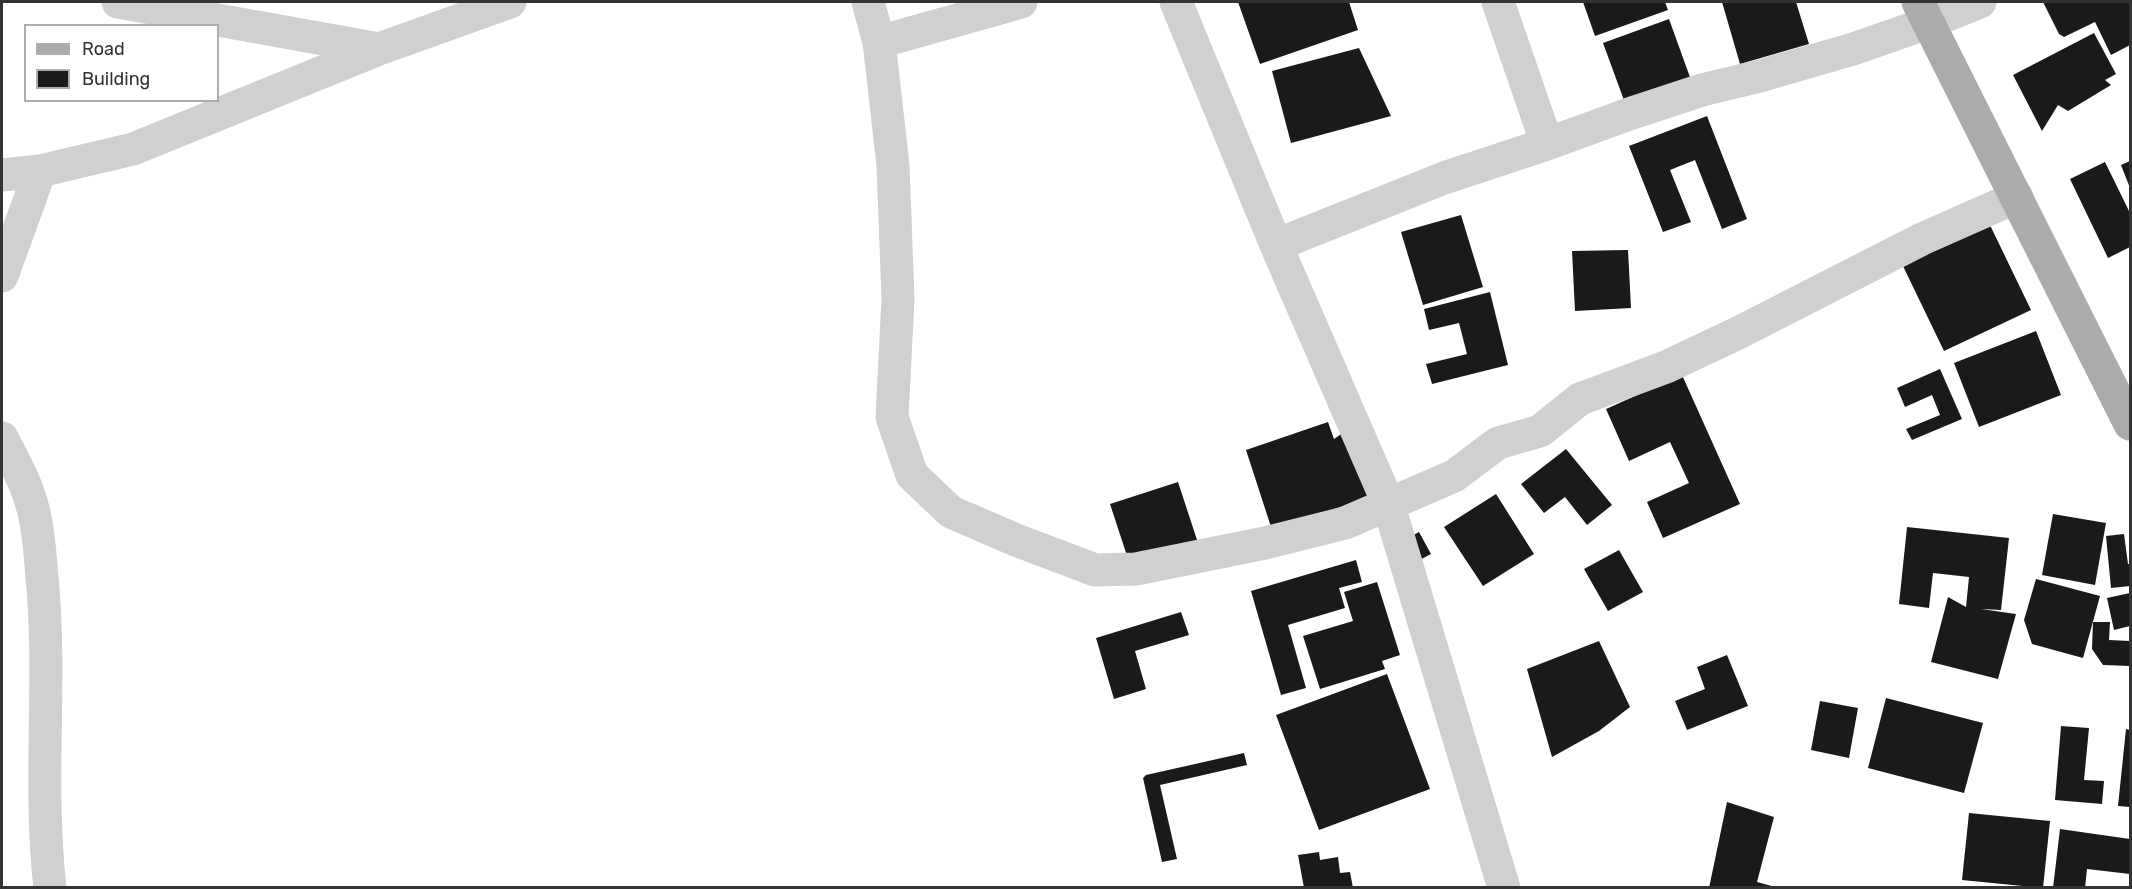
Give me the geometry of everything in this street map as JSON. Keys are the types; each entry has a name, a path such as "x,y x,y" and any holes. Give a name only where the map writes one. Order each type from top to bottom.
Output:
{"main road":[{"path":"1923,12 2130,424"}],"street":[{"path":"118,2 379,49"},
{"path":"2,174 40,171 134,149 379,49 510,2"},
{"path":"868,2 879,42 893,165 898,299 892,417 912,475 951,512 1095,570 1136,569 1345,524 1388,503 1454,476 1498,443 1540,431 1580,399 1666,367 1922,240 2017,197"},
{"path":"879,42 1021,2"},
{"path":"1176,2 1276,245 1388,503 1504,888"},
{"path":"1498,2 1547,144"},
{"path":"1276,245 1433,182 1702,90 1853,49 1923,12 1980,2"},
{"path":"2,276 40,171"},
{"path":"2,438 19,469 33,509 39,546 45,607 47,679 44,824 51,888"}],"building":[{"path":"1238,2 1349,2 1358,30 1260,64"},
{"path":"1583,2 1665,2 1668,10 1595,36"},
{"path":"1722,2 1796,2 1809,44 1740,64"},
{"path":"2043,2 2130,2 2130,45 2111,55 2095,22 2064,37 2059,34"},
{"path":"1669,19 1691,80 1625,103 1603,43"},
{"path":"2094,33 2116,74 2105,80 2111,85 2068,111 2058,105 2042,131 2013,75"},
{"path":"1359,48 1391,116 1291,143 1272,71"},
{"path":"1707,116 1747,219 1722,229 1695,160 1670,170 1691,222 1663,232 1629,146"},
{"path":"2130,161 2130,188 2121,165"},
{"path":"2105,162 2130,213 2130,247 2108,258 2070,179"},
{"path":"1461,215 1483,287 1423,305 1401,232"},
{"path":"1989,223 2031,310 1944,351 1902,264"},
{"path":"1628,250 1631,308 1575,311 1572,251"},
{"path":"1490,292 1508,365 1432,384 1426,364 1467,354 1459,323 1429,330 1424,309"},
{"path":"2036,331 2061,395 1979,427 1954,363"},
{"path":"1940,369 1962,419 1912,440 1906,429 1940,415 1932,395 1905,407 1897,388"},
{"path":"1682,375 1740,504 1663,538 1647,502 1689,483 1670,442 1629,461 1606,409"},
{"path":"1328,422 1334,439 1347,430 1370,497 1272,530 1246,450"},
{"path":"1566,449 1612,505 1587,525 1565,497 1544,513 1521,484"},
{"path":"1178,482 1199,546 1131,568 1110,504"},
{"path":"1496,494 1534,554 1483,586 1444,527"},
{"path":"2053,514 2106,523 2095,585 2042,575"},
{"path":"1907,527 2009,538 2001,610 1981,609 2016,614 1998,679 1931,662 1948,597 1966,607 1969,577 1933,573 1929,608 1899,604"},
{"path":"1419,532 1431,554 1414,563 1402,541"},
{"path":"2124,534 2128,564 2130,564 2130,586 2111,588 2106,536"},
{"path":"1619,550 1643,592 1608,611 1584,569"},
{"path":"1356,560 1362,582 1339,588 1345,608 1288,625 1306,688 1281,695 1251,591"},
{"path":"2036,579 2100,596 2083,658 2032,644 2024,620"},
{"path":"1377,582 1400,655 1382,661 1385,669 1320,689 1303,636 1353,621 1344,592"},
{"path":"2130,593 2130,626 2114,630 2107,598"},
{"path":"1181,612 1189,635 1135,651 1146,689 1114,699 1096,638"},
{"path":"2093,622 2110,622 2109,640 2130,641 2130,666 2103,665 2092,649"},
{"path":"1599,641 1630,707 1599,731 1552,757 1527,669"},
{"path":"1727,655 1748,706 1687,730 1675,701 1705,689 1697,667"},
{"path":"1387,674 1430,789 1319,830 1276,715"},
{"path":"1886,698 1983,723 1964,793 1868,768"},
{"path":"1820,701 1858,708 1849,758 1811,750"},
{"path":"2061,726 2089,728 2084,780 2104,781 2102,804 2055,800"},
{"path":"2126,729 2130,730 2130,807 2118,806"},
{"path":"1244,753 1247,765 1160,785 1177,859 1162,862 1143,778 1146,775"},
{"path":"1727,802 1774,817 1757,882 1779,888 1709,888"},
{"path":"1969,813 2050,821 2043,888 1962,880"},
{"path":"2060,829 2130,839 2130,874 2087,869 2085,888 2053,888"},
{"path":"1319,852 1320,860 1338,857 1340,873 1350,872 1353,888 1304,888 1298,855"}]}
